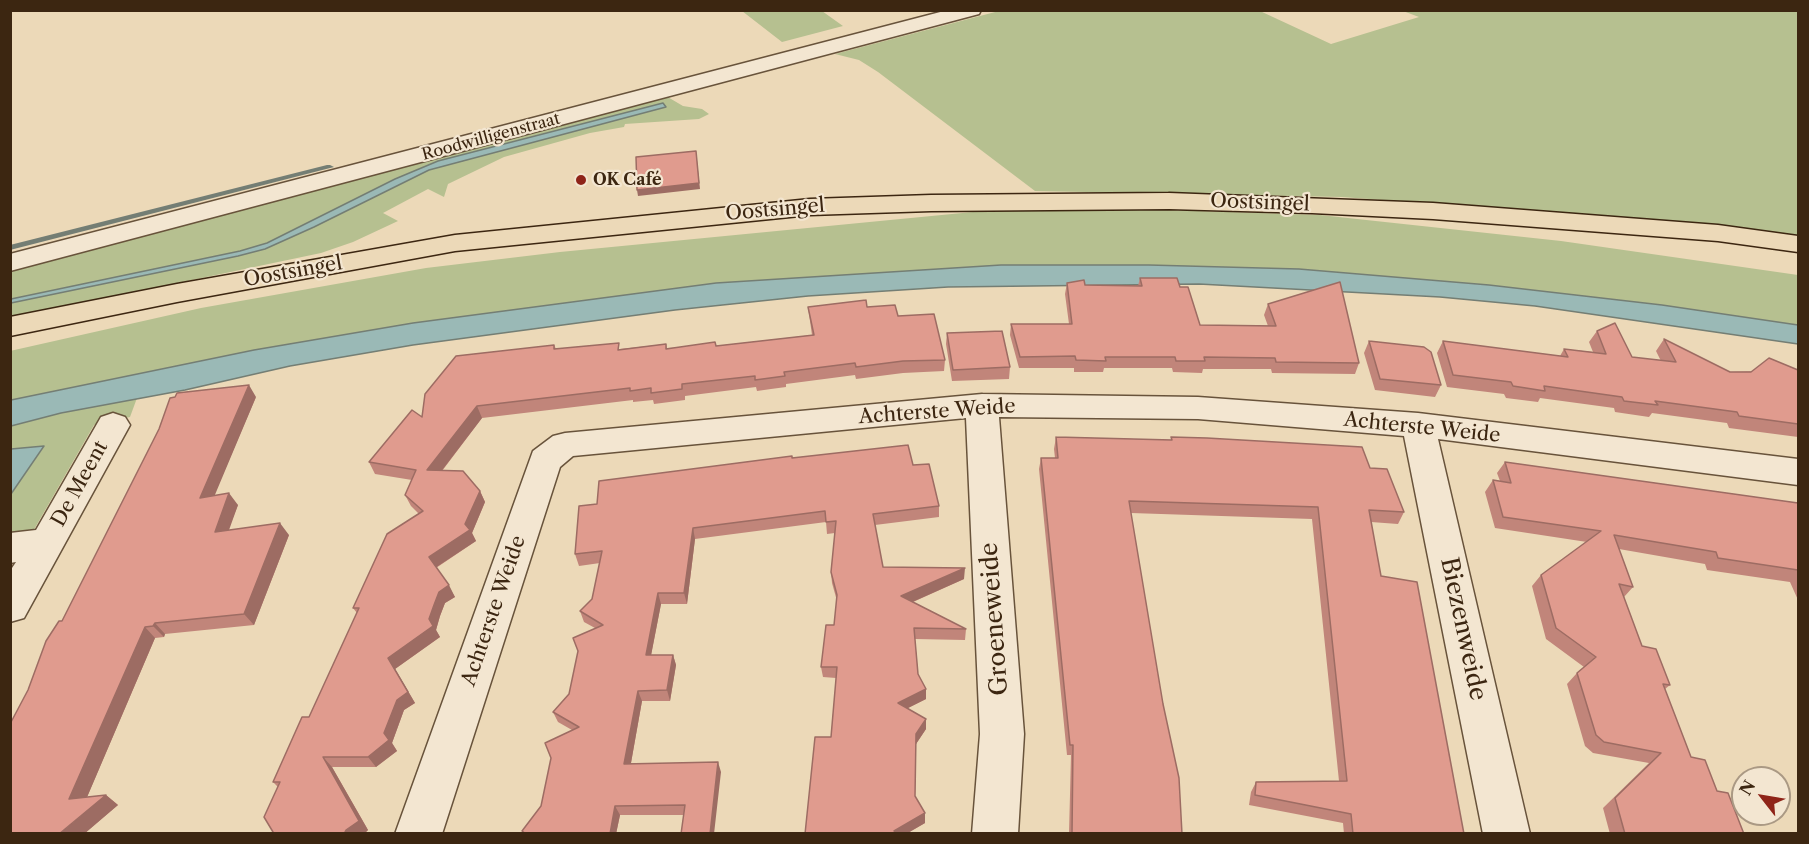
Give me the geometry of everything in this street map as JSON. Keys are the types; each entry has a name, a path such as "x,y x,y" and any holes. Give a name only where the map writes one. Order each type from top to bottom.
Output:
{"main road":[{"name":"Oostsingel","path":"10,327 177,293 455,243 810,207 931,203 1169,201 1312,205 1433,211 1718,233 1798,244"},
{"name":"Oostsingel","path":"1547,221 1798,262"}],"street":[{"name":"Roodwilligenstraat","path":"10,263 972,10"},
{"name":"Achterste Weide","path":"418,834 545,460 565,445 982,405 1198,408 1418,425 1798,472"},
{"name":"Groeneweide","path":"982,405 1002,734 995,834"},
{"name":"De Meent","path":"10,606 113,425"},
{"name":"Biezenweide","path":"1418,425 1508,834"},
{"name":"De Meent","path":"10,549 46,543"}],"green space":[{"path":"742,11 822,11 843,26 782,42"},
{"path":"999,11 1260,11 1331,44 1419,17 1403,11 1798,11 1798,239 1584,215 1342,197 1035,191 878,72 859,60 835,54"},
{"path":"666,96 683,106 702,109 709,114 699,119 625,124 624,127 590,133 504,157 448,184 444,197 428,189 383,213 398,221 353,242 321,253 11,318 11,268"},
{"path":"1137,209 1320,215 1561,241 1798,275 1798,325 1662,305 1489,285 1299,269 1149,265 1001,265 254,350 11,400 10,351 201,308 426,268 560,252 983,211"},
{"path":"137,398 130,417 94,425 28,540 11,541 11,494 44,447 11,449 11,426 61,413"}],"water":[{"path":"663,103 666,107 429,170 265,249 11,303 11,299 240,251 267,243 395,179 438,161"},
{"path":"1001,265 1149,265 1299,269 1489,285 1662,305 1798,325 1798,344 1535,306 1440,297 1199,284 948,287 808,296 675,310 413,345 290,366 185,390 61,413 11,426 11,400 254,350 413,323 716,283"},
{"path":"44,446 11,494 11,449"}],"building":[{"path":"696,151 699,183 637,190 636,157"},
{"path":"1140,278 1177,278 1180,287 1188,287 1200,325 1276,326 1268,304 1340,282 1359,363 1276,362 1275,358 1204,357 1205,361 1176,361 1175,357 1105,357 1106,361 1076,360 1075,356 1020,357 1011,324 1072,324 1067,283 1084,280 1085,285 1142,286"},
{"path":"866,300 867,307 895,305 898,316 934,314 945,360 903,361 856,367 855,363 784,372 785,376 755,380 755,376 682,384 682,389 651,393 651,388 630,391 630,388 477,406 427,470 463,471 480,491 465,524 470,530 429,557 449,585 439,592 429,619 433,626 388,658 408,692 397,700 384,733 389,740 368,757 323,757 359,821 344,834 272,834 264,817 280,782 273,782 302,717 309,717 359,608 353,608 387,534 423,511 405,495 416,470 369,462 412,410 422,417 425,394 456,356 554,345 554,349 619,343 618,350 666,344 666,349 715,342 716,346 814,335 808,307"},
{"path":"1615,323 1632,357 1676,362 1664,339 1730,372 1751,372 1769,358 1798,370 1798,424 1739,416 1737,412 1655,401 1658,405 1624,401 1622,397 1544,386 1545,391 1513,386 1511,382 1453,375 1443,341 1568,357 1564,349 1606,354 1597,331"},
{"path":"1002,331 1010,367 953,370 947,333"},
{"path":"1369,341 1424,347 1431,352 1441,385 1380,379"},
{"path":"249,385 200,498 229,493 215,532 280,523 244,614 155,623 153,626 145,627 69,799 106,795 59,834 10,834 10,724 28,690 46,641 59,621 62,621 159,429 170,398 175,397 177,393"},
{"path":"1056,437 1172,440 1171,437 1207,438 1362,447 1370,468 1387,469 1404,512 1369,510 1381,576 1417,582 1464,834 1353,834 1351,814 1255,795 1256,782 1347,781 1318,507 1129,501 1163,704 1179,778 1182,834 1072,834 1073,745 1070,745 1041,458 1058,458"},
{"path":"908,445 913,465 929,464 939,506 873,514 883,567 965,568 901,596 966,629 914,628 918,674 926,689 898,703 926,719 916,734 915,796 925,813 894,831 898,834 805,834 815,737 831,737 837,667 821,667 826,625 834,625 837,595 831,572 836,521 826,522 825,511 693,528 684,593 658,593 646,655 673,655 667,690 638,691 624,764 718,762 710,834 681,834 685,805 615,806 610,834 526,834 522,831 541,806 551,758 545,743 579,727 553,712 569,694 578,651 573,638 603,625 580,611 592,599 602,551 575,554 579,506 597,504 599,481 792,456 792,458"},
{"path":"1505,462 1798,503 1798,570 1718,558 1716,552 1614,535 1633,587 1619,584 1642,646 1656,649 1670,685 1663,684 1691,757 1705,760 1717,791 1728,793 1731,801 1731,826 1741,826 1744,834 1625,834 1615,798 1661,753 1604,742 1596,735 1577,673 1596,657 1556,628 1541,575 1601,531 1503,517 1493,480 1511,483"}],"waterway":[{"path":"10,248 330,167"}],"place":[{"name":"OK Café","path":"581,180"}]}
